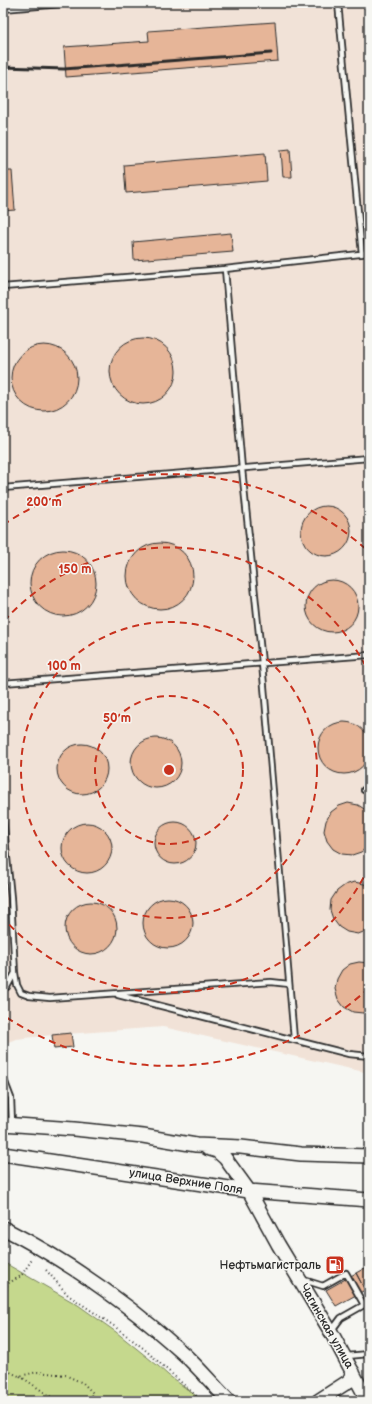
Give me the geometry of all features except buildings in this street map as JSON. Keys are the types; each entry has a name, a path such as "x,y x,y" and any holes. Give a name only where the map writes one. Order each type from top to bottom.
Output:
{"main road":[{"path":"8,1125 143,1136 196,1145 241,1147 302,1154 369,1156"},
{"name":"Чагинская улица","path":"196,1145 217,1151 225,1158 249,1191 278,1244 332,1332 368,1401"},
{"name":"улица Верхние Поля","path":"3,1154 249,1191 369,1200"},
{"path":"3,1228 75,1268 131,1309 186,1356 229,1401"},
{"path":"318,1401 349,1381 353,1372"}],"lane":[{"path":"3,9 73,3"},
{"path":"338,3 362,254"},
{"path":"3,287 225,269 369,254"},
{"path":"225,269 242,469 262,663 294,1039"},
{"path":"3,488 369,458"},
{"path":"3,683 369,655"},
{"path":"3,817 11,898 15,973 17,985 21,993 29,996 50,998 271,982 289,984"},
{"path":"3,989 7,986 15,973"},
{"path":"113,994 349,1054 369,1056"},
{"path":"3,1077 12,1098 8,1125"},
{"path":"299,1278 323,1286 346,1273 364,1305 341,1318 332,1332"},
{"path":"344,1357 369,1354"}],"path":[{"path":"3,1284 7,1284 21,1276 33,1258"},
{"path":"46,1270 68,1295 114,1326 143,1348 202,1401"},
{"path":"3,1318 7,1284"},
{"path":"3,1369 19,1376 57,1401"},
{"path":"19,1376 38,1372 65,1375 83,1383 93,1393 88,1401"}],"shaded area":[{"path":"3,3 369,3 369,1073 163,1027 52,1035 16,1039 3,1044"}],"green space":[{"path":"3,1262 78,1305 116,1332 168,1375 203,1401 3,1401"}],"railway":[{"path":"3,67 64,69 271,53"}],"place":[{"name":"Нефтьмагистраль","path":"335,1265"}]}
